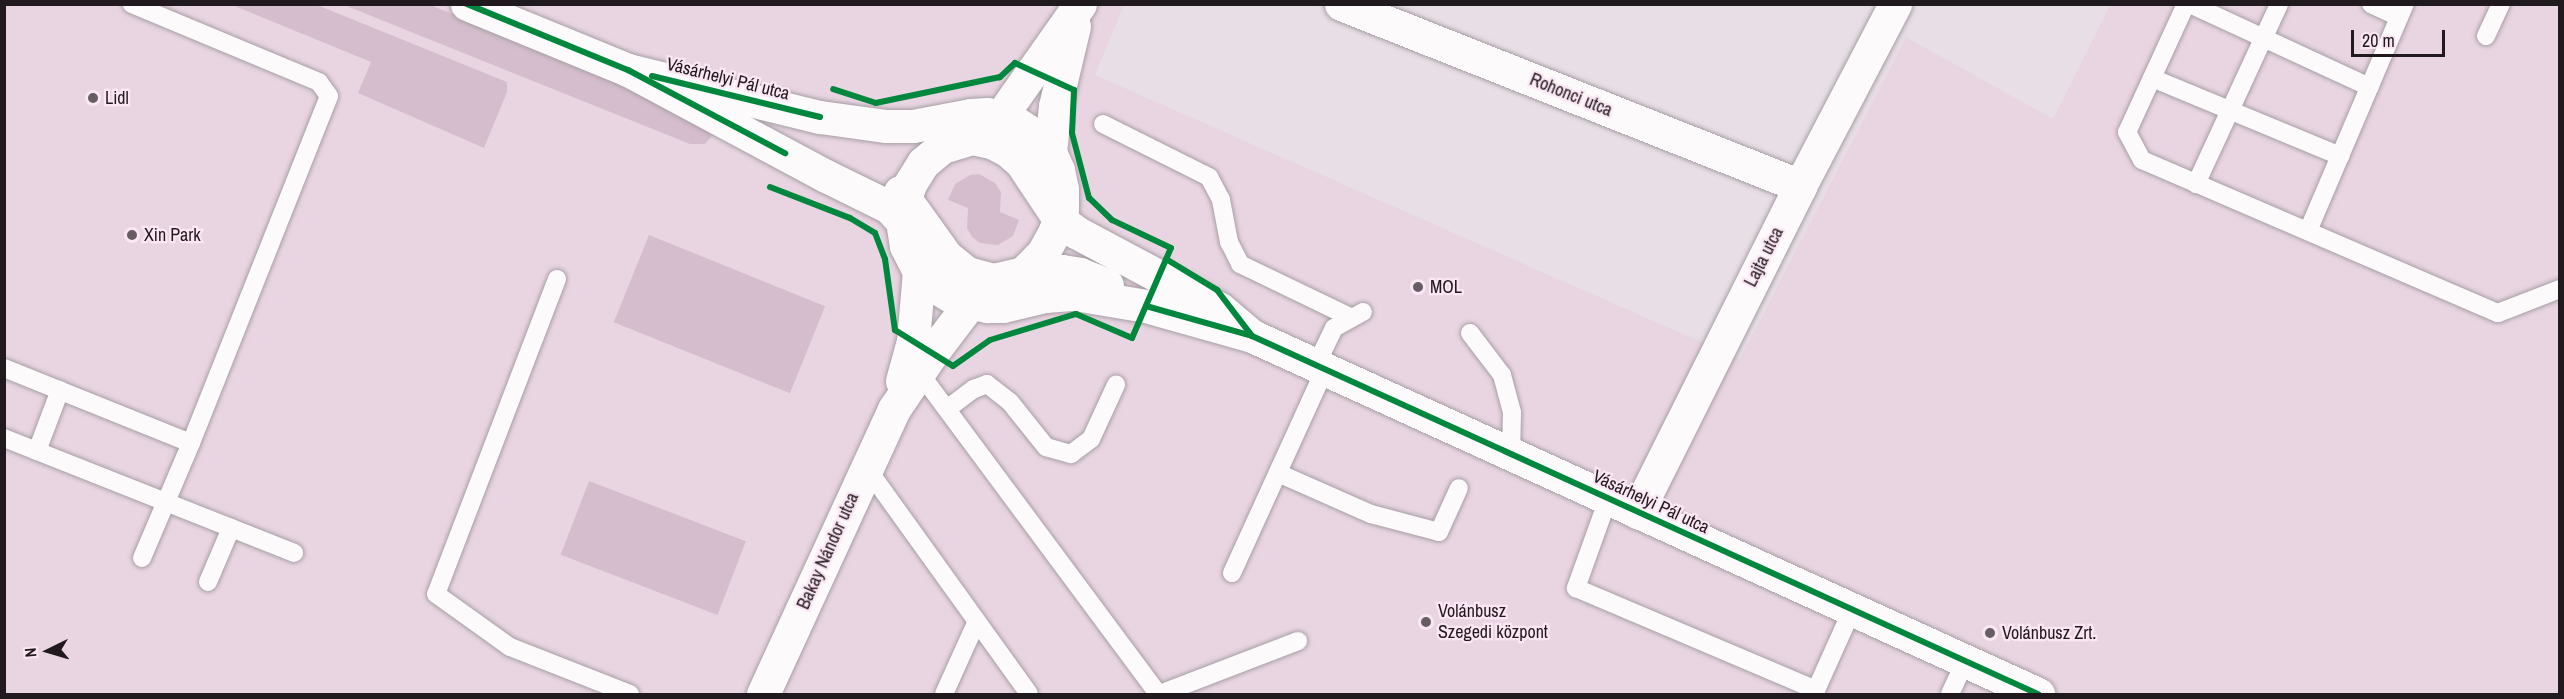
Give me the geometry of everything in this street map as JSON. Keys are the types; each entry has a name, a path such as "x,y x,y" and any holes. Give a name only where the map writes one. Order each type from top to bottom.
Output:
{"main road":[{"name":"Vásárhelyi Pál utca","path":"467,4 628,70 889,207 904,209 946,256 967,273 1008,277 1062,271 1080,274 1100,281 1146,306"},
{"name":"Rohonci utca","path":"1341,4 1800,186"},
{"name":"Lajta utca","path":"1637,512 1800,186 1895,4"},
{"path":"904,209 919,168 1001,116 1078,7"},
{"path":"1050,152 1055,106 1078,7"},
{"name":"Vásárhelyi Pál utca","path":"628,70 820,117 901,127 957,116 1001,116 1033,134 1050,152 1058,170 1061,209"},
{"name":"Vásárhelyi Pál utca","path":"820,117 873,143 904,148 991,142 1022,162 1061,209 1081,216 1166,259 1217,290 1252,336"},
{"name":"Vásárhelyi Pál utca","path":"904,209 906,246 919,271 942,292 970,303 1003,306 1045,296 1075,294 1146,306 1252,336 2038,694"},
{"path":"1008,277 1046,249 1061,209"},
{"name":"Bakay Nándor utca","path":"894,409 913,341 919,271"},
{"name":"Bakay Nándor utca","path":"763,694 894,409 970,303 1008,277"}],"lane":[{"path":"132,4 319,82 329,96 191,443 142,558"},
{"path":"2370,87 2188,4 2127,132 2142,160 2498,313 2559,289"},
{"path":"2196,184 2279,4"},
{"path":"2308,231 2402,11 2371,4"},
{"path":"2486,36 2501,4"},
{"path":"2152,78 2340,156"},
{"path":"1103,124 1209,177 1221,200 1229,242 1240,264 1358,315 1334,328 1278,473 1232,573"},
{"path":"557,279 436,594 510,647 630,694"},
{"path":"1470,333 1502,375 1512,413 1511,454"},
{"path":"4,368 191,443"},
{"path":"919,372 1159,694 1298,640"},
{"path":"947,409 974,389 987,384 1010,402 1046,447 1071,454 1091,439 1116,385"},
{"path":"37,451 60,390"},
{"path":"4,438 294,553"},
{"path":"866,467 1029,694"},
{"path":"1278,473 1371,514 1439,532 1459,488"},
{"path":"1608,499 1576,588 1816,690 1852,610"},
{"path":"208,582 231,528"},
{"path":"944,694 976,623"},
{"path":"1950,694 1965,662"}],"shaded area":[{"path":"4,5 1124,5 1095,75 1740,359 1906,37 2053,119 2110,5 2559,5 2559,694 5,694"},
{"path":"232,5 317,5 507,82 507,92 484,148 358,93 371,62"},
{"path":"344,5 430,5 635,87 716,131 705,144 690,144"},
{"path":"979,174 995,183 1001,192 1000,212 1019,220 1013,236 998,245 980,243 972,237 967,228 968,208 948,200 955,184 970,175"},
{"path":"649,235 825,306 790,393 614,322"},
{"path":"589,481 746,541 718,615 561,555"}],"cycle path":[{"path":"467,4 628,70 785,153"},
{"path":"770,187 850,218 875,233 885,259 895,330 953,366 990,340 1076,314 1132,338 1171,248 1112,220 1089,198 1072,133 1074,90 1015,63 1000,77 876,103 833,89"},
{"path":"652,76 820,117"},
{"path":"1166,259 1217,290 1252,336"},
{"path":"1146,306 1252,336 2038,694"}],"place":[{"name":"Lidl","path":"93,98"},
{"name":"Xin Park","path":"132,235"},
{"name":"MOL","path":"1418,287"},
{"name":"Volánbusz Szegedi központ","path":"1426,622"},
{"name":"Volánbusz Zrt.","path":"1990,633"}]}
